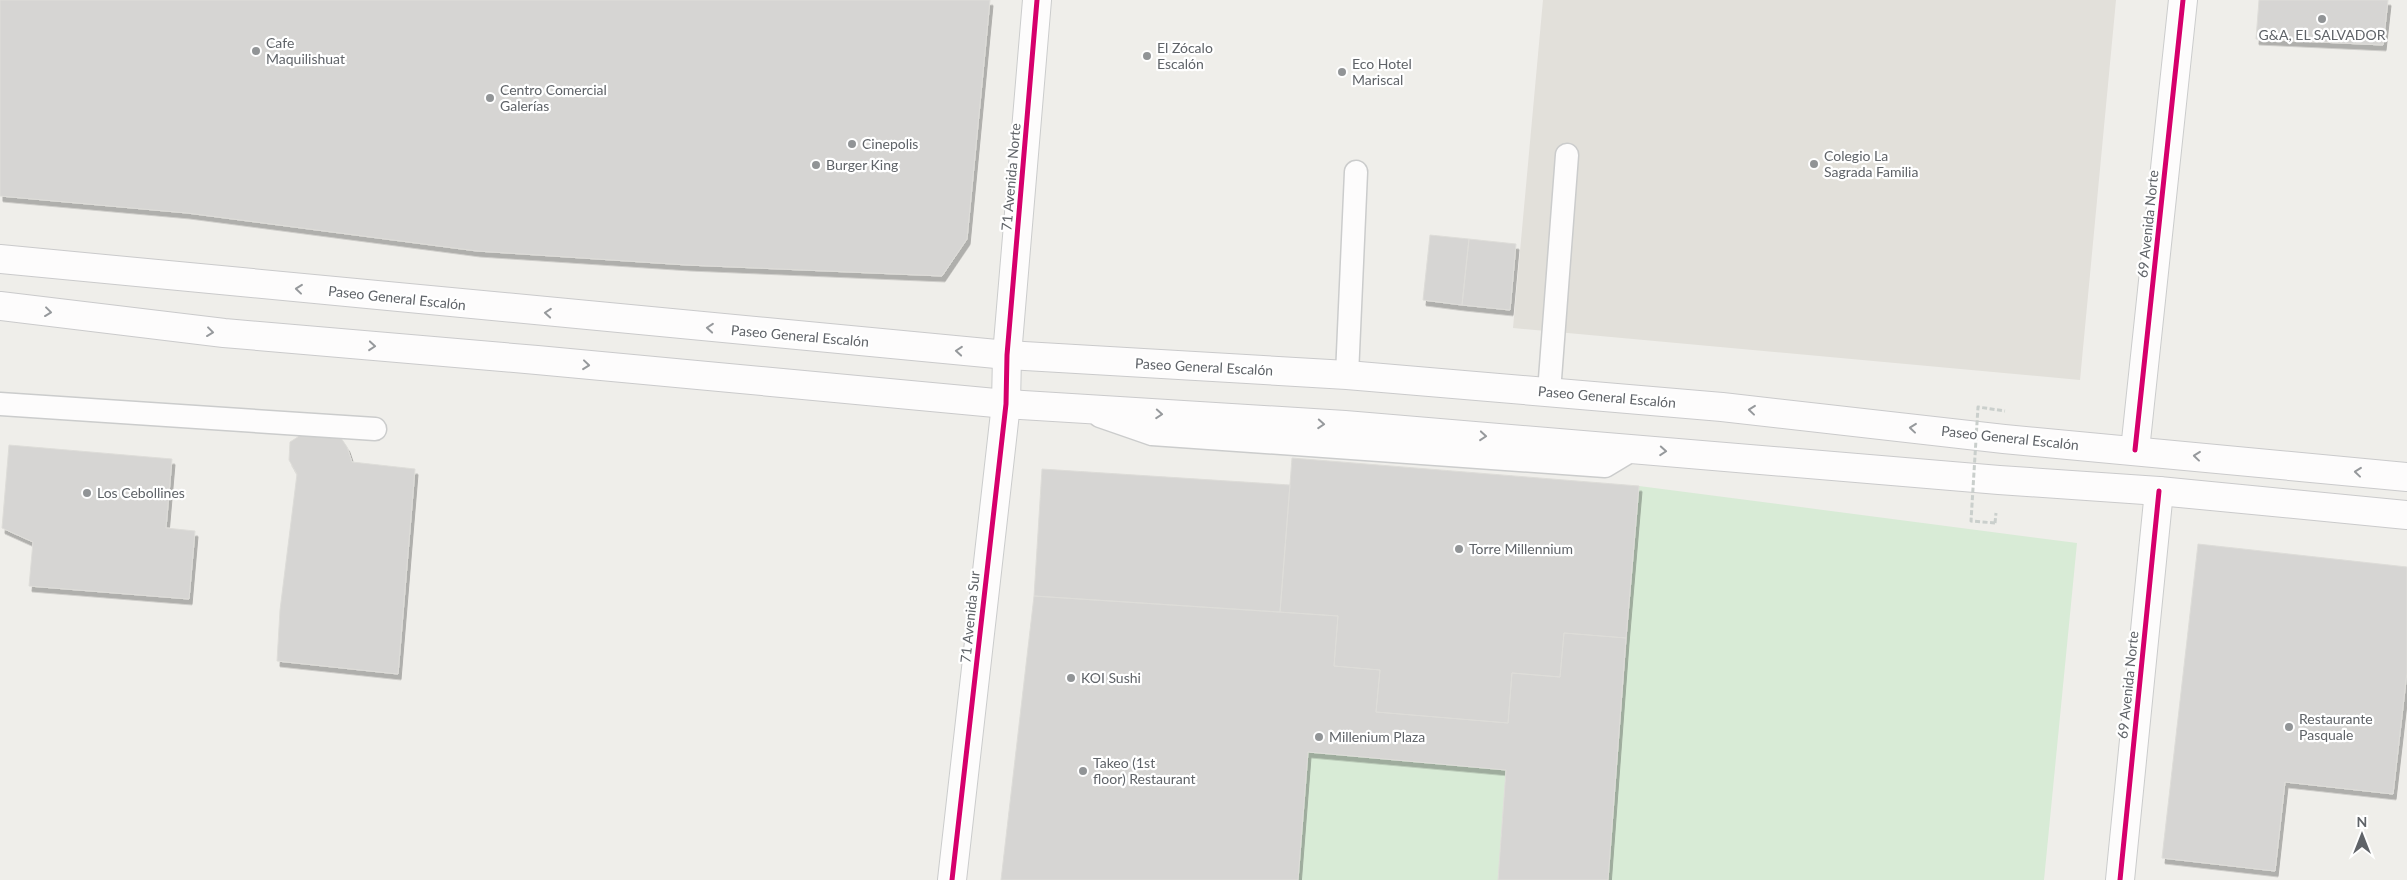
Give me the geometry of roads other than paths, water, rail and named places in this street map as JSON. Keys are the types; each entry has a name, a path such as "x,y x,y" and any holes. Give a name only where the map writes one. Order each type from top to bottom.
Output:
{"main road":[{"name":"71 Avenida Norte","path":"1008,355 1037,0"},
{"name":"69 Avenida Norte","path":"2135,450 2183,0"},
{"name":"Paseo General Escalón","path":"0,259 1008,355 1347,375 1722,407 2004,438 2407,477"},
{"path":"0,306 224,334 536,360 1006,404 1345,425 1635,448 1999,480 2159,491 2407,516"},
{"name":"71 Avenida Sur","path":"952,880 1006,404 1008,355"},
{"name":"69 Avenida Norte","path":"2120,880 2159,491"}],"lane":[{"path":"1549,392 1567,155"},
{"path":"1347,375 1356,172"},
{"path":"0,404 375,429"}],"place":[{"name":"G&A, EL SALVADOR","path":"2322,19"},
{"name":"Cafe Maquilishuat","path":"256,51"},
{"name":"El Zócalo Escalón","path":"1147,56"},
{"name":"Eco Hotel Mariscal","path":"1342,72"},
{"name":"Centro Comercial Galerías","path":"490,98"},
{"name":"Cinepolis","path":"852,144"},
{"name":"Colegio La Sagrada Familia","path":"1814,164"},
{"name":"Burger King","path":"816,165"},
{"name":"Los Cebollines","path":"87,493"},
{"name":"Torre Millennium","path":"1459,549"},
{"name":"KOI Sushi","path":"1071,678"},
{"name":"Restaurante Pasquale","path":"2289,727"},
{"name":"Millenium Plaza","path":"1319,737"},
{"name":"Takeo (1st floor) Restaurant","path":"1083,771"}]}
